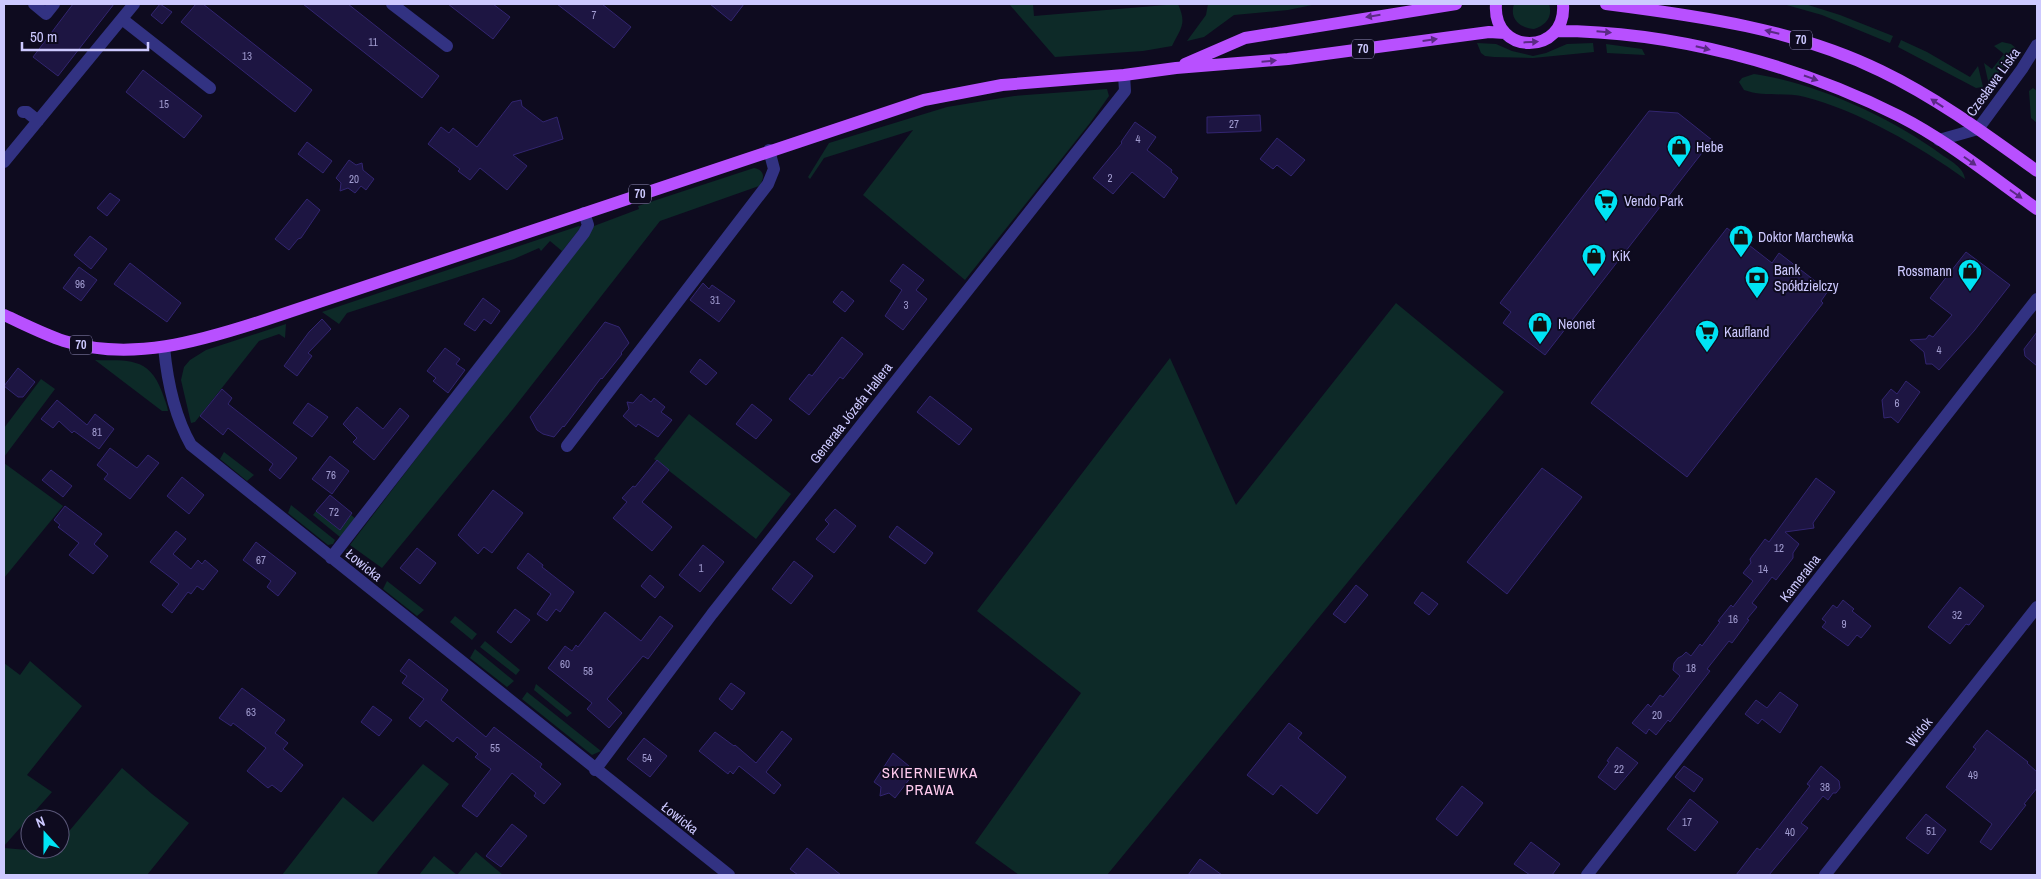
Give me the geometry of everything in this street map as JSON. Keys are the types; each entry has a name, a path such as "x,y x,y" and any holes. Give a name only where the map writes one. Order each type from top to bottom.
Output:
{"main road":[{"name":"70","path":"1176,68 1245,38 1456,4"},
{"path":"1496,4 1497,19 1505,33 1522,43 1531,44 1549,38 1556,31 1563,14 1563,4"},
{"name":"70","path":"1606,4 1735,23 1790,36 1842,55 1880,70 1918,91 1978,129 2037,171"},
{"name":"70","path":"1556,31 1598,31 1675,41 1779,67 1829,84 1900,116 1939,140 2037,208"},
{"name":"70","path":"4,315 64,341 86,346 112,348 164,347 189,343 231,331 769,150 924,100 1002,85 1288,59 1489,32 1505,33"}],"street":[{"path":"34,4 46,14 54,4"},
{"path":"4,162 134,4"},
{"path":"392,4 447,46"},
{"path":"122,19 210,88"},
{"name":"Czesława Liska","path":"1939,140 1978,129 2022,69 2037,45"},
{"name":"Generała Józefa Hallera","path":"595,770 718,606 1125,91 1124,75"},
{"path":"23,112 28,112 38,121"},
{"path":"567,446 768,184 774,169 769,150"},
{"path":"331,558 581,237 588,225 584,213"},
{"name":"Kameralna","path":"1586,875 2037,299"},
{"name":"Łowicka","path":"164,347 167,368 181,424 191,445 728,875"},
{"name":"Widok","path":"1825,875 2037,607"}],"green space":[{"path":"1009,4 1033,4 1034,16 1178,4 1182,16 1182,26 1172,46 1143,51 1055,57"},
{"path":"1208,4 1317,4 1288,10 1234,15 1204,37 1187,41 1206,15"},
{"path":"1514,4 1549,4 1550,13 1548,20 1534,29 1524,27 1514,18"},
{"path":"1783,4 1805,4 1840,15 1893,36 1890,43 1822,15"},
{"path":"1901,40 1927,52 1970,77 1978,66 1983,87 1976,88 1898,47"},
{"path":"2002,42 2011,44 2017,49 1989,85 1984,63 1992,69 2004,54 1994,46"},
{"path":"1477,43 1496,44 1512,51 1533,56 1567,44 1593,43 1594,52 1533,58 1494,57 1485,56 1481,53"},
{"path":"1606,44 1642,49 1645,55 1607,53"},
{"path":"1754,74 1802,85 1877,115 1922,141 1953,162 1960,168 1965,179 1909,142 1846,111 1805,97 1744,90 1739,82 1742,78"},
{"path":"2033,88 2037,91 2037,123 2031,118 2029,91"},
{"path":"1107,89 1109,96 1090,123 965,280 863,195 913,130 824,158 810,179 808,177 829,143 947,107 1014,96"},
{"path":"754,168 762,172 763,175 759,186 660,221 513,409 382,568 350,545 594,226 639,209 638,206"},
{"path":"579,226 581,227 357,514 562,251 550,241 541,251 539,248 514,259 347,313 339,324 322,312"},
{"path":"1396,303 1504,392 1107,875 1019,875 975,843 1081,693 977,611 1170,358 1236,505"},
{"path":"286,324 285,338 279,334 259,341 195,422 191,423 181,380 184,367 190,360 206,350"},
{"path":"95,360 127,361 144,366 157,380 168,411 162,411"},
{"path":"41,379 55,389 4,457 4,428"},
{"path":"689,414 791,494 756,539 654,459"},
{"path":"224,452 254,475 247,481 220,459"},
{"path":"4,463 63,506 4,578"},
{"path":"291,505 335,540 333,544 328,545 288,513"},
{"path":"316,511 340,530 351,515 356,519 340,537 313,515"},
{"path":"347,549 380,575 374,581 344,557"},
{"path":"387,581 424,610 417,616 383,589"},
{"path":"455,616 477,634 472,640 450,622"},
{"path":"485,641 520,670 516,675 480,647"},
{"path":"475,649 514,681 507,687 470,658"},
{"path":"30,661 82,706 27,775 52,792 37,809 20,809 20,828 4,846 4,663 20,675"},
{"path":"536,684 572,713 567,717 534,690"},
{"path":"527,692 601,751 592,755 522,699"},
{"path":"423,764 449,784 377,873 379,875 282,875 343,797 373,822"},
{"path":"122,768 189,823 147,875 4,875 4,848 20,849 20,859 70,859 70,830"},
{"path":"476,852 503,875 457,875"},
{"path":"434,856 457,875 419,875"}],"building":[{"path":"73,4 114,4 58,76 33,57"},
{"path":"160,4 172,12 162,24 151,15"},
{"path":"196,4 203,4 312,90 295,112 181,22"},
{"path":"303,4 348,4 439,76 422,98"},
{"path":"448,4 493,4 510,17 493,39"},
{"path":"557,4 602,4 631,27 614,48"},
{"path":"710,4 744,4 731,21"},
{"path":"143,70 202,116 184,138 126,92"},
{"path":"521,100 522,106 543,122 557,117 563,139 513,155 527,166 507,190 480,168 470,180 458,171 460,169 428,144 441,127 449,133 453,128 477,147 512,102"},
{"name":"Vendo Park","path":"1649,111 1678,113 1712,140 1545,355 1503,323 1511,312 1500,303"},
{"path":"1260,115 1261,131 1207,133 1207,117"},
{"path":"1135,122 1156,137 1147,150 1172,170 1171,172 1178,178 1164,198 1132,172 1113,194 1093,178 1122,143"},
{"path":"1277,138 1305,160 1291,176 1277,165 1273,169 1260,159"},
{"path":"307,142 332,161 323,173 298,154"},
{"path":"349,160 356,165 362,163 363,170 374,179 366,190 361,186 355,193 348,188 340,191 341,183 336,178"},
{"path":"110,193 120,200 107,216 97,208"},
{"path":"307,199 320,210 301,238 289,250 275,239"},
{"name":"Kaufland","path":"1727,228 1772,263 1779,253 1828,291 1821,301 1823,303 1687,477 1591,403"},
{"path":"90,236 107,249 91,269 74,255"},
{"name":"Rossmann","path":"1966,252 2010,285 1974,331 1939,370 1932,364 1926,364 1924,352 1910,340 1926,339 1929,335 1933,337 1952,315 1930,298"},
{"path":"130,263 181,303 167,322 114,284"},
{"path":"903,264 924,280 916,290 927,299 903,330 885,316 902,290 890,281"},
{"path":"79,267 97,280 81,301 63,288"},
{"path":"703,283 709,289 712,285 735,301 719,322 690,300"},
{"path":"842,291 854,301 845,312 833,302"},
{"path":"483,298 500,311 491,324 484,319 475,331 464,324"},
{"path":"322,319 331,329 308,353 312,356 297,376 284,366 309,332"},
{"path":"605,322 619,327 629,343 564,427 554,437 543,434 537,430 530,417"},
{"path":"2037,332 2037,366 2025,356 2024,349"},
{"path":"842,337 863,354 843,379 840,377 809,415 789,399 809,374 812,376"},
{"path":"445,348 460,359 456,364 465,370 448,393 433,381 436,378 427,371"},
{"path":"700,359 717,373 706,385 690,372"},
{"path":"18,368 35,382 23,397 18,397 4,386"},
{"path":"1906,381 1920,392 1898,423 1891,417 1884,418 1882,400 1891,389 1897,394"},
{"path":"222,389 232,398 228,404 297,458 280,479 269,470 273,464 228,428 223,435 200,416"},
{"path":"641,394 651,402 654,398 665,407 661,412 672,420 658,437 638,424 636,427 623,416 629,409 627,402 633,403"},
{"path":"930,396 972,429 959,445 917,412"},
{"path":"57,400 87,425 95,414 114,429 99,449 74,431 72,433 59,421 53,428 41,419"},
{"path":"308,403 328,417 312,437 293,423"},
{"path":"752,404 772,420 756,439 736,424"},
{"path":"357,407 383,429 400,408 409,416 374,460 353,442 357,438 343,424"},
{"path":"110,448 137,468 148,455 159,463 130,499 104,479 108,474 97,465"},
{"path":"330,456 349,471 332,494 312,479"},
{"path":"657,460 669,470 642,502 672,527 652,551 613,518 627,502 622,498 633,486 635,487"},
{"path":"1542,468 1582,497 1507,594 1467,562"},
{"path":"51,470 72,486 63,497 42,480"},
{"path":"182,477 204,495 189,514 167,496"},
{"path":"1816,478 1835,492 1813,523 1814,528 1785,532 1799,544 1793,553 1793,558 1776,580 1772,577 1752,603 1757,607 1747,619 1749,620 1732,643 1729,641 1707,669 1710,671 1670,722 1668,720 1656,735 1649,729 1646,734 1632,723 1648,704 1651,707 1660,695 1663,697 1680,676 1673,670 1674,663 1678,658 1686,652 1691,656 1700,644 1702,646 1720,622 1718,621 1731,605 1733,607 1753,581 1743,573 1751,563 1750,559 1765,539 1769,542"},
{"path":"493,490 523,513 492,553 484,547 478,554 458,535"},
{"path":"330,495 352,513 340,530 316,511"},
{"path":"65,506 102,534 94,544 108,556 93,574 69,555 79,543 58,527 60,525 54,520"},
{"path":"835,509 856,526 834,553 816,539 829,524 825,520"},
{"path":"897,526 933,553 925,564 889,537"},
{"path":"176,531 186,539 173,554 191,569 198,560 202,564 205,560 218,571 203,590 197,586 191,594 188,592 172,613 162,605 179,584 150,562"},
{"path":"256,542 296,573 278,596 267,587 271,581 243,560"},
{"path":"703,545 724,562 700,592 679,575"},
{"path":"417,548 436,563 420,584 400,568"},
{"path":"528,553 543,565 542,567 574,592 560,612 556,609 547,621 537,614 551,594 517,568"},
{"path":"794,561 813,576 791,604 772,589"},
{"path":"650,575 664,587 655,598 641,586"},
{"path":"1356,585 1368,595 1345,623 1333,614"},
{"path":"1960,587 1984,606 1950,644 1928,627"},
{"path":"1422,592 1438,604 1429,615 1414,603"},
{"path":"1843,600 1854,609 1852,611 1871,626 1861,638 1857,635 1848,646 1822,627 1826,622 1822,619 1833,605 1837,608"},
{"path":"515,609 530,620 511,643 497,632"},
{"path":"605,612 641,641 660,616 673,626 648,659 643,656 607,699 622,713 609,728 587,709 592,703 548,668 565,646 572,651 576,645 578,647"},
{"path":"409,659 448,690 441,700 486,737 494,727 542,764 540,767 561,784 544,804 534,796 536,793 512,773 477,817 462,806 491,769 475,757 478,754 457,737 453,742 426,720 420,727 409,718 424,699 402,683 407,676 400,671"},
{"path":"731,683 745,693 732,710 719,699"},
{"path":"242,688 285,720 275,733 288,743 283,749 303,765 281,792 272,785 268,788 247,771 266,748 233,723 231,726 219,718"},
{"path":"1780,692 1798,705 1780,733 1762,719 1758,724 1745,714 1756,700 1767,708"},
{"path":"373,706 392,720 379,736 361,722"},
{"path":"1289,723 1302,733 1298,738 1346,777 1317,814 1281,785 1273,795 1247,775"},
{"path":"1987,730 2028,762 2037,772 2037,788 1991,850 1980,842 1992,824 1946,787 1976,749 1973,747"},
{"path":"782,731 792,739 766,772 781,785 774,794 739,766 733,774 730,771 728,774 699,751 715,732 735,745 756,763"},
{"path":"644,738 667,756 650,777 627,759"},
{"path":"1617,747 1638,763 1615,790 1598,777"},
{"path":"893,753 909,766 905,772 911,777 895,798 889,793 880,796 881,787 874,782"},
{"path":"1684,766 1703,779 1694,792 1675,777"},
{"path":"1821,766 1839,781 1840,788 1828,800 1823,796 1801,823 1808,828 1769,875 1736,875 1757,848 1760,850 1789,813 1810,786 1807,784"},
{"path":"1462,786 1483,803 1457,836 1436,819"},
{"path":"1690,799 1718,822 1695,851 1667,829"},
{"path":"1926,814 1946,830 1928,854 1906,838"},
{"path":"512,824 527,836 501,867 486,856"},
{"path":"1531,842 1560,864 1552,875 1530,875 1514,864"},
{"path":"807,848 841,875 798,875 790,869"},
{"path":"1200,859 1222,875 1188,875"}],"place":[{"name":"Hebe","path":"1679,168"},
{"name":"Vendo Park","path":"1606,222"},
{"name":"Doktor Marchewka","path":"1741,258"},
{"name":"KiK","path":"1594,277"},
{"name":"Rossmann","path":"1970,292"},
{"name":"Bank Spółdzielczy","path":"1757,299"},
{"name":"Neonet","path":"1540,345"},
{"name":"Kaufland","path":"1707,353"}],"district":[{"name":"SKIERNIEWKA PRAWA","path":"930,782"}]}
